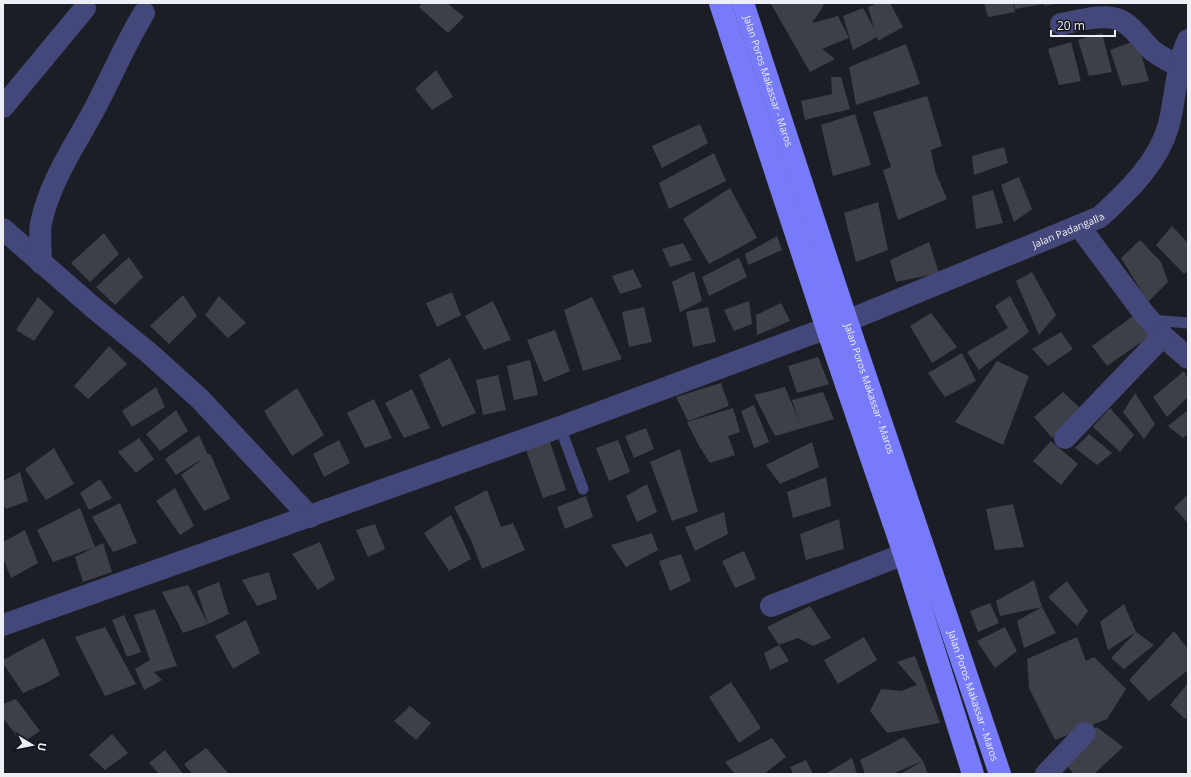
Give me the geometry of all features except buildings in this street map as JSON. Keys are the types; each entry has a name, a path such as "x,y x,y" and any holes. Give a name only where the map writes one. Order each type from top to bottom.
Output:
{"highway":[{"name":"Jalan Poros Makassar - Maros","path":"720,3 904,554 973,774"},
{"name":"Jalan Poros Makassar - Maros","path":"743,3 847,320 1000,774"}],"street":[{"path":"3,107 85,8"},
{"path":"41,263 41,224 54,180 94,110 133,30 144,13"},
{"path":"1061,24 1097,17 1115,18 1128,24 1154,51 1180,67"},
{"name":"Jalan Padangalla","path":"847,320 1100,217 1125,195 1146,169 1166,133 1184,48 1188,40"},
{"path":"1079,226 1142,311 1188,358"},
{"path":"3,229 200,399 310,517"},
{"path":"1065,438 1157,328"},
{"path":"3,625 560,428 828,329"},
{"path":"771,606 904,554"},
{"path":"1046,774 1085,733"}],"lane":[{"path":"1157,328 1188,323"},
{"path":"560,428 584,489"}]}
